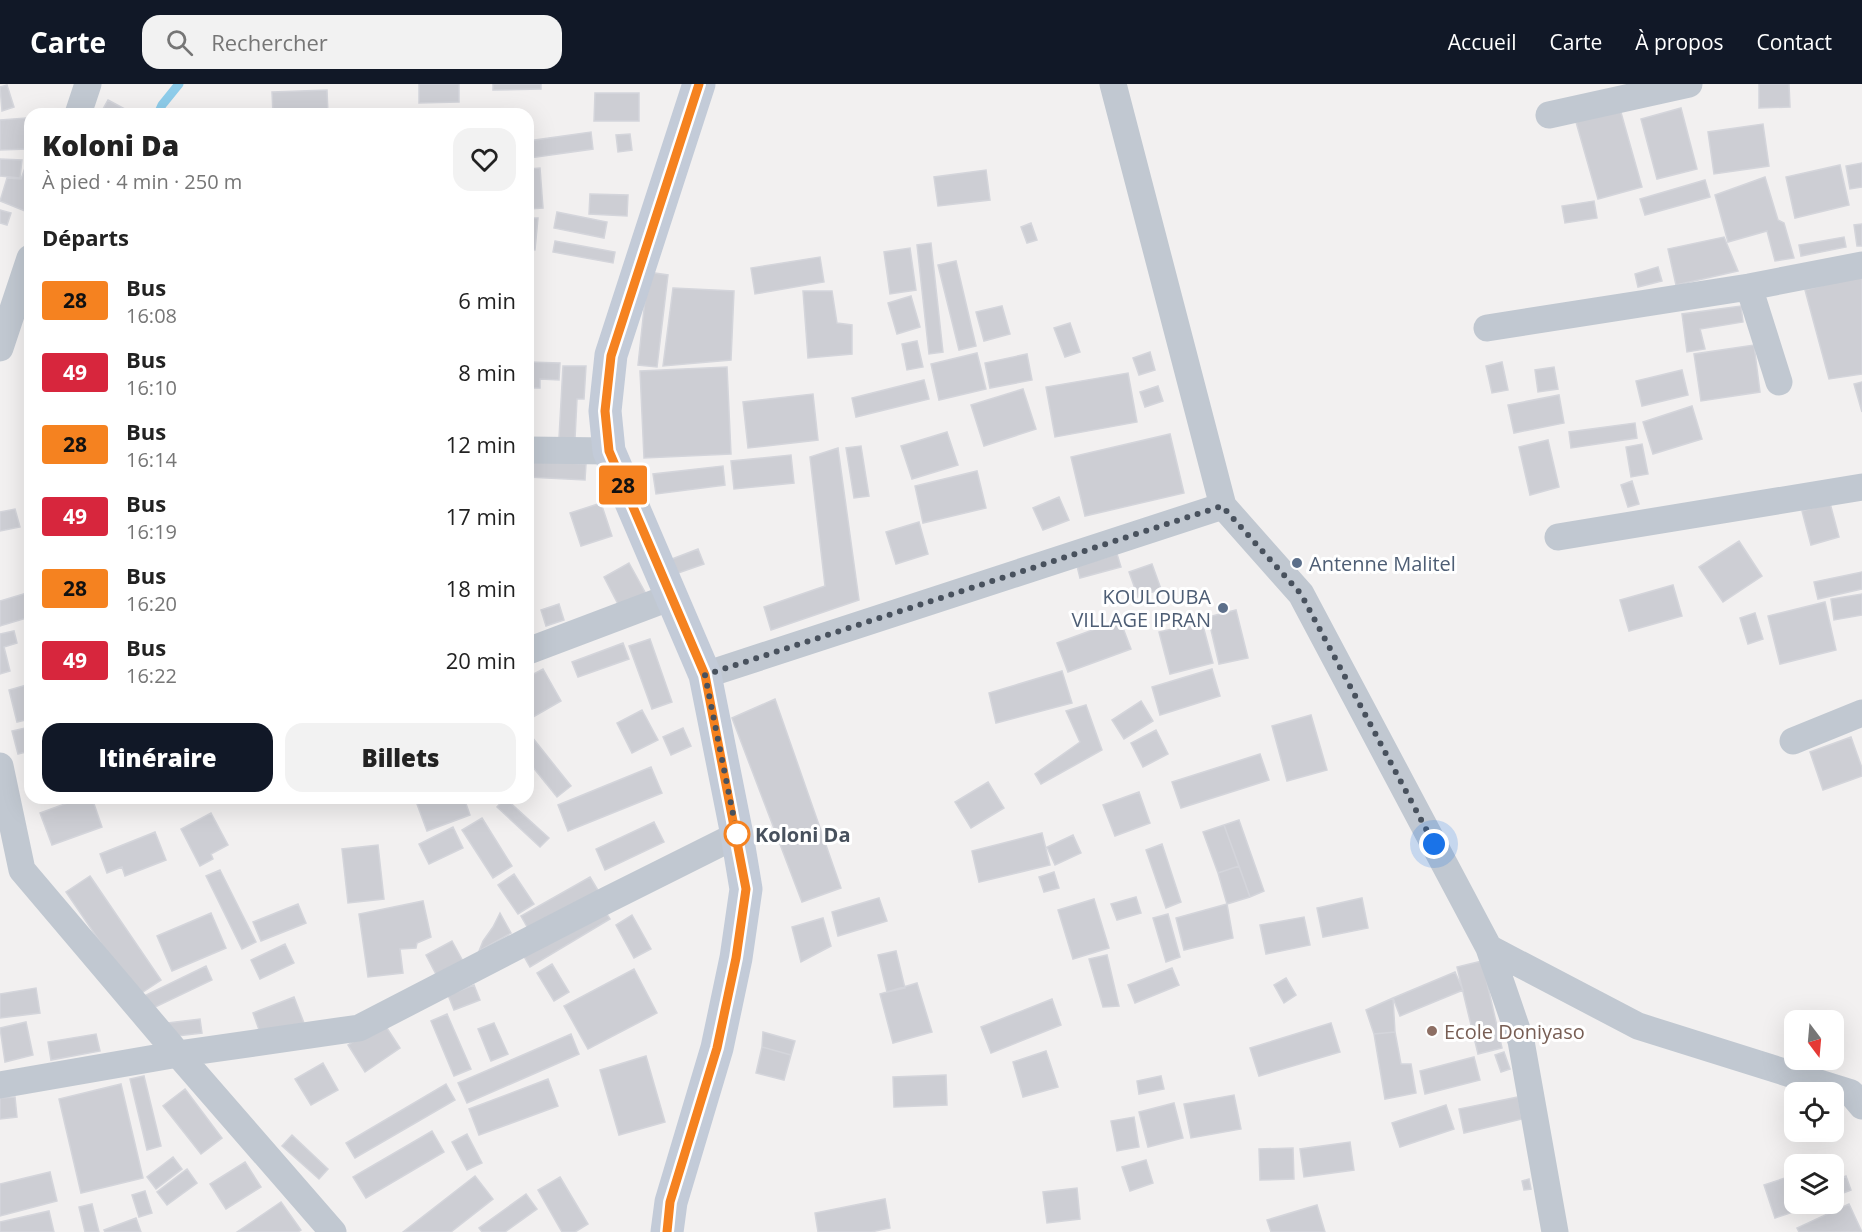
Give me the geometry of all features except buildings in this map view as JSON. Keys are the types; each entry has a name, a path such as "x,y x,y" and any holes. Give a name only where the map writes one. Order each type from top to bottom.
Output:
{"street":[{"path":"80,108 88,84"},
{"path":"668,1232 670,1202 717,1048 736,958 746,889 705,675 609,451 605,411 611,356 699,84"},
{"path":"1113,84 1222,506 1301,594 1489,948 1521,1041 1555,1232"},
{"path":"1549,115 1689,84"},
{"path":"1487,328 1749,287 1862,265"},
{"path":"0,348 24,276"},
{"path":"1749,287 1779,382"},
{"path":"534,450 609,451"},
{"path":"1558,537 1862,487"},
{"path":"705,675 1222,506"},
{"path":"534,649 671,597"},
{"path":"1793,741 1862,713"},
{"path":"0,766 11,874 178,1054 329,1231"},
{"path":"0,1085 178,1054 359,1028 737,835"},
{"path":"1489,948 1638,1026 1851,1093 1862,1106"}],"waterway":[{"path":"161,108 179,84"}],"bus line":[{"name":"28","path":"667,1232 670,1202 717,1048 736,958 746,889 705,675 609,451 605,411 611,356 699,84"}],"place":[{"name":"Antenne Malitel","path":"1297,563"},
{"name":"KOULOUBA VILLAGE IPRAN","path":"1223,608"},
{"name":"Koloni Da","path":"737,834"},
{"name":"Ecole Doniyaso","path":"1432,1031"}],"route":[{"path":"737,834 705,675 1222,506 1301,594 1434,844"}]}
